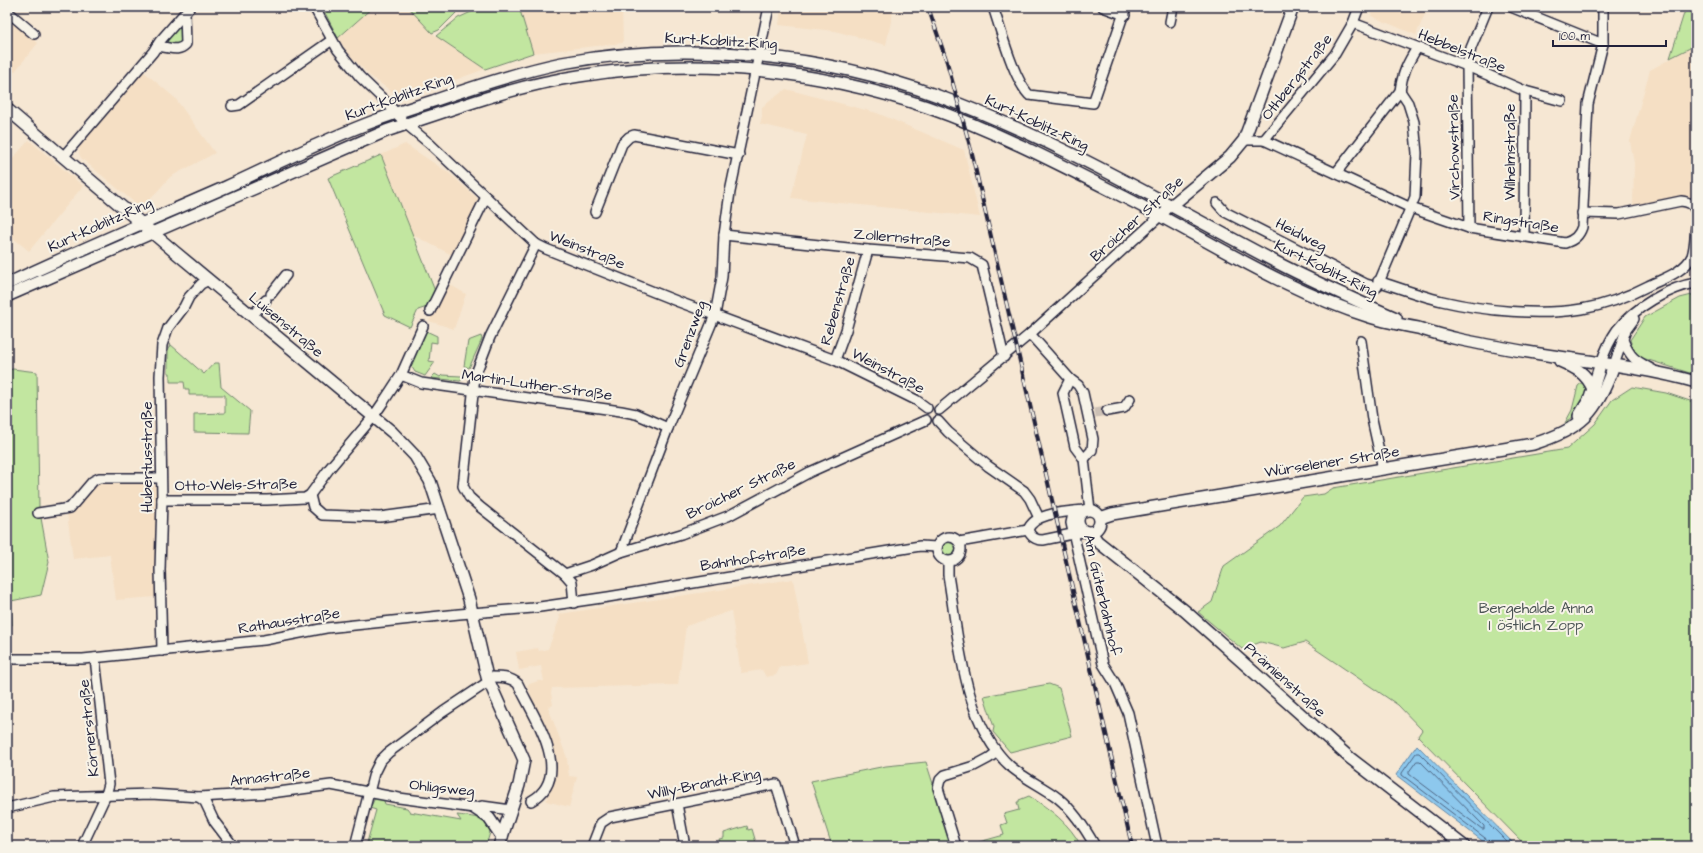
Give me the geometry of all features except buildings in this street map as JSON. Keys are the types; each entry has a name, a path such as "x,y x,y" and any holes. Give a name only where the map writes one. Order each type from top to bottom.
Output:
{"main road":[{"name":"Broicher Straße","path":"1171,206 1230,157 1244,140 1293,7"},
{"name":"Kurt-Koblitz-Ring","path":"7,284 309,148 376,120 478,85 564,63 632,54 694,52 758,56 856,72 935,95 988,116 1052,145 1323,286 1418,329"},
{"name":"Kurt-Koblitz-Ring","path":"7,296 381,133 406,124 480,99 526,86 578,76 631,69 686,66 755,69 870,91 926,107 970,124 1032,152 1160,217 1269,275 1371,318 1454,339 1601,363"},
{"name":"Luisenstraße","path":"7,108 63,157 403,442 415,456 430,481 440,509 473,614 488,680 524,760 521,779 501,842"},
{"path":"1549,355 1578,369 1587,377 1593,389"},
{"path":"1601,363 1696,382"},
{"name":"Würselener Straße","path":"1566,430 1586,407 1601,363"},
{"name":"Würselener Straße","path":"1100,518 1120,513 1533,444 1551,438 1566,430 1578,423 1592,411 1603,392 1614,365"},
{"path":"1084,510 1096,512 1100,518 1098,526 1089,532 1082,529 1079,525 1078,519 1084,510"},
{"name":"Prämienstraße","path":"1089,532 1185,611 1350,758 1464,846"},
{"path":"474,808 489,818 501,842"}],"street":[{"name":"Weinstraße","path":"314,7 345,60 360,77 406,124 536,244 546,250 672,299 835,360 916,400 927,408"},
{"path":"758,56 769,7"},
{"path":"993,7 1017,76 1024,90 1029,95 1093,102 1126,11 1103,7"},
{"path":"1170,22 1173,7"},
{"name":"Othbergstraße","path":"1264,140 1335,54 1360,7"},
{"name":"Virchowstraße","path":"1469,228 1467,66 1471,48 1488,7"},
{"path":"1511,7 1603,44"},
{"name":"Ringstraße","path":"1244,140 1264,140 1411,208 1469,228 1565,243 1572,241 1580,233 1588,104 1603,44 1603,7"},
{"path":"63,157 187,10"},
{"path":"156,48 160,46 175,50 182,48 186,44 187,10"},
{"path":"7,11 34,34"},
{"name":"Hebbelstraße","path":"1353,22 1417,48 1467,66 1525,92 1562,101"},
{"path":"232,106 239,105 332,40"},
{"path":"1336,173 1400,90 1407,64 1417,48"},
{"name":"Grenzweg","path":"621,552 668,428 715,314 722,277 724,235 730,192 739,155 758,56"},
{"path":"1377,284 1415,197 1417,153 1415,130 1408,103 1400,90"},
{"name":"Wilhelmstraße","path":"1524,237 1525,92"},
{"path":"595,212 620,149 625,141 634,135 739,155"},
{"path":"430,311 484,201 487,198"},
{"path":"1582,213 1619,214 1681,200 1694,206 1696,212"},
{"name":"Heidweg","path":"1217,203 1225,212 1366,284 1377,284 1441,301 1480,309 1544,312 1581,309 1607,303 1633,293 1676,272 1687,264 1692,255 1696,226"},
{"name":"Broicher Straße","path":"939,410 1004,357 1171,206"},
{"name":"Zollernstraße","path":"724,235 868,250 970,258 982,265 1004,357"},
{"path":"536,244 490,337 474,376 463,486 465,492 487,512 565,574 572,582 574,603"},
{"name":"Rebenstraße","path":"835,360 846,330 868,250"},
{"path":"252,316 286,275"},
{"name":"Hubertusstraße","path":"162,651 160,570 162,500 160,376 162,344 172,320 184,307 192,292 201,284 209,280"},
{"path":"1601,363 1606,348 1618,329 1626,320 1642,308 1678,287 1696,283"},
{"path":"1614,365 1630,323 1642,308"},
{"name":"Otto-Wels-Straße","path":"162,500 267,500 301,498 310,494 329,468 373,417 401,375 423,326"},
{"path":"1030,334 1070,379 1078,385 1083,393 1092,414 1093,439 1092,450 1084,459 1075,447 1063,393 1070,379"},
{"path":"1623,340 1629,354 1635,360 1660,374"},
{"path":"1361,341 1372,419 1383,469"},
{"name":"Martin-Luther-Straße","path":"401,375 421,383 621,411 636,414 668,428"},
{"path":"1107,411 1124,408 1130,399"},
{"path":"933,406 939,410 940,417 938,420 931,422 926,420 924,415 927,408 933,406"},
{"name":"Broicher Straße","path":"565,574 592,565 621,552 681,534 728,516 810,472 926,420"},
{"path":"938,420 948,432 984,464 1024,491 1040,518"},
{"name":"Am Güterbahnhof","path":"1084,459 1088,488 1084,510 1071,519 1073,535 1103,664 1115,683 1128,713 1158,846"},
{"name":"Otto-Wels-Straße","path":"38,513 70,508 93,481 99,478 161,478"},
{"name":"Otto-Wels-Straße","path":"310,494 313,507 322,515 380,516 440,509"},
{"path":"1084,510 1040,518 1030,524 1028,530 1030,535 1038,540 1089,532"},
{"path":"959,542 1028,530"},
{"path":"947,538 954,538 959,542 961,546 960,555 957,559 948,562 938,555 937,547 940,541 947,538"},
{"name":"Bahnhofstraße","path":"574,603 920,546 937,547"},
{"path":"948,562 948,575 962,661 969,691 981,725 997,752 1019,773 1058,798 1072,812 1087,831 1095,846"},
{"name":"Rathausstraße","path":"7,659 95,658 264,640 326,628 574,603"},
{"name":"Körnerstraße","path":"82,846 106,795 109,784 95,658"},
{"path":"355,846 374,772 380,761 388,753 488,680 500,677 515,681 518,684 549,749 551,762 549,781 545,791 531,801"},
{"path":"956,846 938,788 940,780 945,775 974,766 990,758 997,752"},
{"name":"Willy-Brandt-Ring","path":"592,846 599,826 605,819 610,817 776,784 795,846"},
{"name":"Annastraße","path":"7,808 54,797 151,794 199,797 271,793 331,785 370,792"},
{"name":"Ohligsweg","path":"370,792 398,798 474,808 482,806 511,810"},
{"path":"199,797 205,802 214,821 231,845"},
{"path":"677,804 685,846"}],"shaded area":[{"path":"373,7 408,7 436,36 485,69 405,98 398,96 370,76 348,53 338,38"},
{"path":"519,7 622,7 623,43 533,53"},
{"path":"781,7 894,7 886,45 835,31 779,25"},
{"path":"1374,7 1428,7 1416,35 1371,16"},
{"path":"7,17 38,43 7,81"},
{"path":"1696,45 1696,197 1683,196 1633,206 1634,163 1630,141 1650,70"},
{"path":"143,71 175,98 215,153 170,177 146,204 142,205 135,203 81,158 79,153 80,146"},
{"path":"786,89 877,113 964,150 980,217 791,198 807,135 760,124 762,107"},
{"path":"29,140 83,186 29,251 7,233 7,165"},
{"path":"405,144 449,173 479,200 452,255 413,235 381,155"},
{"path":"447,283 466,294 454,329 429,321"},
{"path":"150,481 156,486 155,597 116,600 110,555 73,559 67,513 96,483"},
{"path":"793,579 808,663 780,667 776,675 766,677 762,670 741,673 731,611 686,626 678,685 552,688 551,693 553,705 548,707 567,758 569,776 577,777 569,807 546,801 552,781 555,781 556,768 553,755 527,685 538,681 544,681 541,666 519,670 516,652 538,648 539,651 548,649 560,618 559,614"}],"green space":[{"path":"322,7 373,7 338,38"},
{"path":"408,7 457,7 459,10 439,30 432,33"},
{"path":"482,7 519,7 533,53 485,69 436,36 458,18"},
{"path":"1686,7 1696,7 1696,45 1670,58"},
{"path":"179,23 181,25 181,42 176,46 162,42"},
{"path":"381,155 435,291 430,306 418,310 410,327 385,315 328,178"},
{"path":"1696,294 1696,375 1636,356 1630,340 1645,317 1680,298"},
{"path":"424,330 437,336 437,343 431,342 429,361 435,362 425,376 415,372 408,361"},
{"path":"481,336 482,339 469,368 464,366 468,341"},
{"path":"170,344 204,374 214,363 219,363 221,387 250,411 248,433 194,432 194,414 225,413 225,395 189,395 189,389 185,389 184,382 170,382 170,373 168,373 168,351"},
{"path":"13,369 37,372 39,507 49,562 41,595 11,601 12,625 7,626 7,370"},
{"path":"435,374 440,377 442,375 461,376 463,379 460,381 431,378"},
{"path":"1585,380 1586,393 1583,404 1580,410 1565,423 1572,410 1578,386"},
{"name":"Bergehalde Anna I östlich Zopp","path":"1632,387 1666,393 1696,403 1696,846 1526,846 1418,736 1422,730 1398,705 1305,642 1284,648 1261,642 1242,649 1198,612 1212,602 1224,566 1280,526 1303,497 1324,494 1333,488 1567,449 1595,424 1612,400"},
{"path":"949,540 955,543 958,549 955,555 949,558 943,555 940,549 943,543"},
{"path":"1049,684 1059,688 1072,736 1010,752 993,732 994,727 984,696"},
{"path":"926,762 953,846 832,846 811,781 886,766"},
{"path":"1029,796 1059,818 1071,831 1081,846 965,846 1004,835 1001,825 1007,823 1004,814 1019,810 1017,802"},
{"path":"375,798 383,798 385,804 407,808 410,812 461,821 457,815 482,820 486,822 490,830 486,846 366,846 376,810 370,808"},
{"path":"747,826 748,830 752,829 757,846 721,846 719,839 724,838 724,833"}],"water":[{"path":"1417,745 1516,846 1489,846 1396,775"}],"tunnel":[{"path":"1095,413 1107,411"}],"railway":[{"path":"928,7 947,62 971,150 1132,846"}]}
